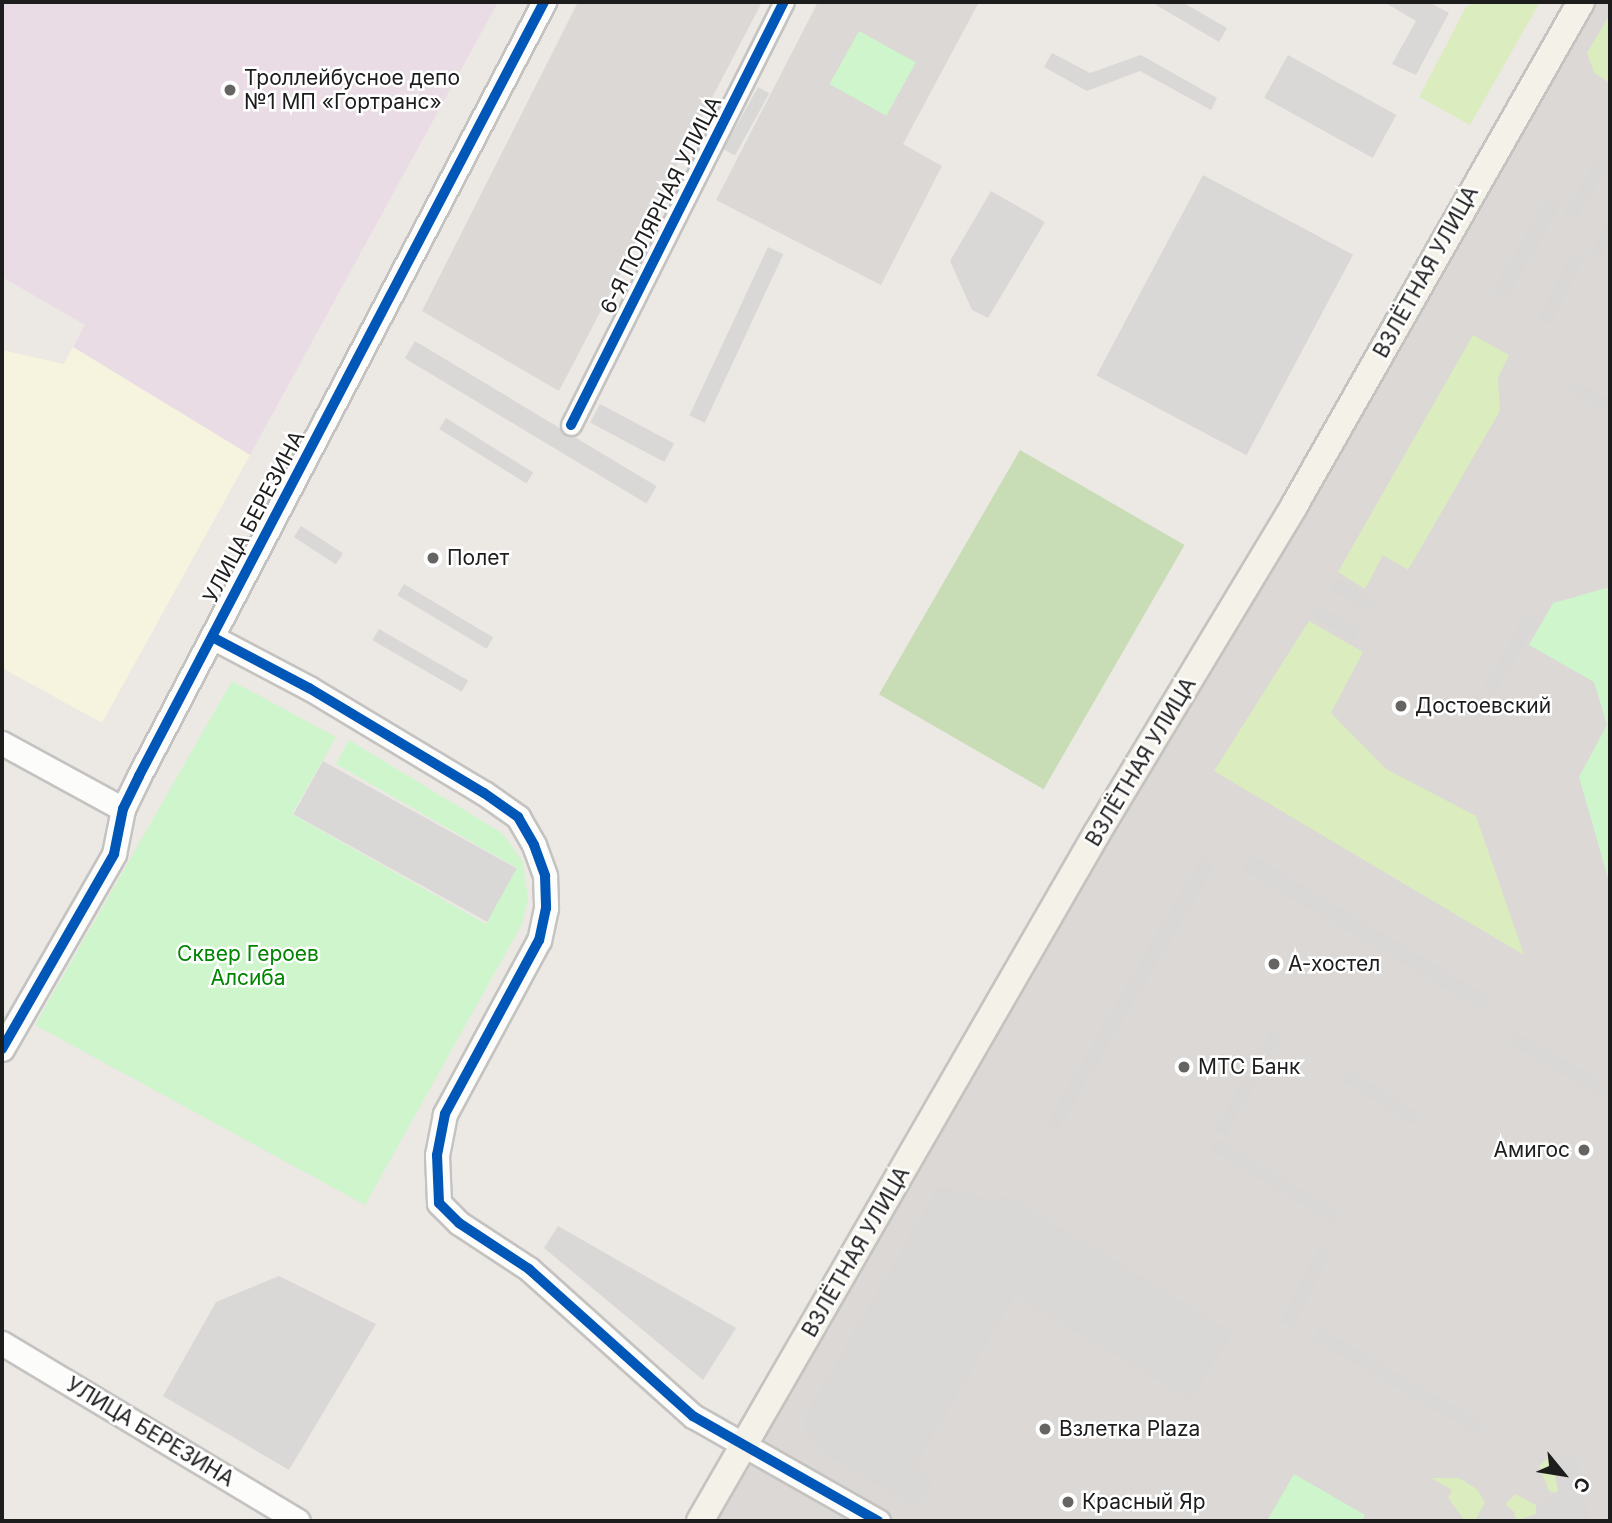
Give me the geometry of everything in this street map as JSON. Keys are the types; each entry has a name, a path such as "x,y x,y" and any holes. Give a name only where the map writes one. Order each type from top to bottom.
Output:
{"main road":[{"name":"ВЗЛЁТНАЯ УЛИЦА","path":"700,1521 1097,833 1294,506 1581,2"}],"street":[{"name":"УЛИЦА БЕРЕЗИНА","path":"2,1048 114,854 123,809 214,638 249,559 333,410 544,2"},
{"name":"6-Я ПОЛЯРНАЯ УЛИЦА","path":"571,425 784,2"},
{"path":"214,638 309,688 518,817 545,876 547,908 539,940 445,1114 437,1155 439,1203 459,1223 529,1269 694,1416 878,1521"},
{"path":"2,743 123,809"},
{"name":"УЛИЦА БЕРЕЗИНА","path":"2,1343 298,1521"}],"shaded area":[{"name":"Троллейбусное депо №1 МП «Гортранс»","path":"2,2 498,2 250,455 73,347 85,325 2,277"},
{"path":"578,2 762,2 559,391 422,311"},
{"path":"818,2 979,2 903,144 942,166 881,285 716,200"},
{"path":"1151,2 1182,2 1227,28 1219,42"},
{"path":"1384,2 1429,2 1449,13 1416,75 1392,64 1416,21"},
{"path":"1581,2 1610,2 1610,1521 700,1521"},
{"path":"1052,53 1090,73 1141,55 1217,98 1211,110 1140,71 1087,91 1044,67"},
{"path":"1288,55 1396,115 1373,158 1264,98"},
{"path":"758,87 769,93 735,155 724,149"},
{"path":"1598,159 1609,166 1575,220 1564,213"},
{"path":"1203,175 1353,255 1247,455 1096,375"},
{"path":"991,191 1045,222 988,318 972,310 950,261"},
{"path":"1547,197 1561,205 1506,300 1492,292"},
{"path":"1610,217 1610,242 1600,260 1589,254"},
{"path":"768,247 783,254 705,423 689,416"},
{"path":"1573,251 1585,257 1550,325 1538,319"},
{"path":"415,341 657,486 646,503 405,358"},
{"path":"73,347 250,455 102,723 2,668 2,350 64,364"},
{"path":"1573,379 1610,400 1610,415 1567,390"},
{"path":"600,404 674,443 664,462 590,423"},
{"path":"446,418 533,473 526,484 439,429"},
{"path":"301,526 343,553 336,564 294,537"},
{"path":"1336,578 1377,603 1370,614 1329,589"},
{"path":"404,584 493,638 486,649 397,595"},
{"path":"1319,605 1360,630 1353,641 1312,616"},
{"path":"1525,615 1537,622 1495,696 1482,689"},
{"path":"379,629 468,680 462,692 372,640"},
{"path":"323,761 517,869 488,922 293,814"},
{"path":"1251,854 1491,998 1484,1011 1241,869"},
{"path":"1201,857 1215,866 1058,1130 1046,1124"},
{"path":"1272,1027 1283,1033 1227,1136 1215,1129"},
{"path":"1514,1031 1610,1086 1604,1098 1508,1042"},
{"path":"1348,1069 1419,1114 1412,1125 1341,1080"},
{"path":"1216,1138 1340,1213 1334,1224 1209,1149"},
{"path":"939,1186 994,1200 1008,1196 1233,1332 1191,1400 1015,1296 915,1466 934,1478 916,1508 821,1451 804,1432 805,1415"},
{"path":"558,1226 736,1328 703,1380 544,1248"},
{"path":"1319,1247 1331,1253 1292,1328 1281,1322"},
{"path":"279,1276 376,1324 289,1470 163,1396 216,1302"},
{"path":"1319,1328 1483,1422 1476,1434 1312,1339"},
{"path":"1551,1455 1576,1457 1589,1521 1518,1521 1536,1514 1536,1505 1558,1490"}],"green space":[{"path":"1478,2 1540,2 1470,125 1419,97 1466,7"},
{"path":"1610,14 1610,84 1594,72 1587,53"},
{"path":"859,31 916,63 886,116 829,84"},
{"path":"1473,335 1509,355 1498,378 1500,411 1408,570 1383,555 1365,589 1338,572"},
{"path":"1020,450 1185,545 1044,789 879,694"},
{"path":"1610,587 1610,885 1579,777 1607,725 1594,682 1529,645 1553,603"},
{"path":"1309,621 1363,652 1331,713 1386,769 1476,816 1524,955 1214,771"},
{"name":"Сквер Героев Алсиба","path":"232,681 336,737 292,814 486,924 517,868 336,764 349,740 502,833 523,862 528,900 522,924 365,1205 35,1025"},
{"path":"1551,1455 1558,1490 1555,1493 1549,1491 1539,1466"},
{"path":"1294,1474 1365,1515 1362,1521 1267,1521"},
{"path":"1431,1478 1459,1478 1477,1489 1485,1502 1476,1519 1465,1521 1448,1498 1452,1490"},
{"path":"1516,1494 1536,1505 1536,1514 1516,1521 1514,1512 1505,1504"}],"cycle path":[{"path":"2,1049 114,854 123,809 139,776 544,2"},
{"path":"571,425 784,2"},
{"path":"214,638 309,688 484,793 518,817 534,845 545,876 546,908 539,940 445,1114 437,1155 439,1203 459,1223 529,1269 693,1416 878,1521"}],"place":[{"name":"Троллейбусное депо №1 МП «Гортранс»","path":"230,90"},
{"name":"Полет","path":"433,558"},
{"name":"Достоевский","path":"1401,706"},
{"name":"А-хостел","path":"1274,964"},
{"name":"МТС Банк","path":"1184,1067"},
{"name":"Амигос","path":"1584,1150"},
{"name":"Взлетка Plaza","path":"1045,1429"},
{"name":"Красный Яр","path":"1068,1502"}]}
